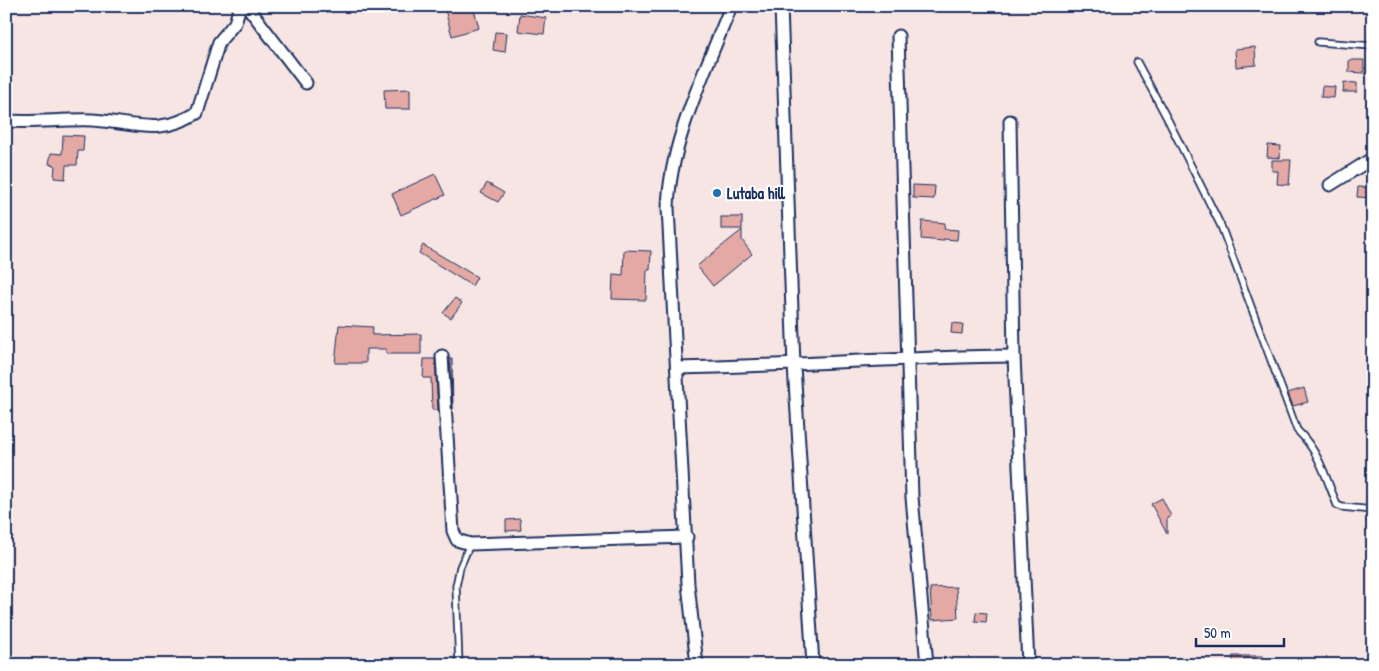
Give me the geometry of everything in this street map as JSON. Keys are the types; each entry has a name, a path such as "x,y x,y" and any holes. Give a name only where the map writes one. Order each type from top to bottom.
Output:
{"street":[{"path":"6,121 93,120 154,128 170,126 186,120 198,113 219,42 235,23 240,6"},
{"path":"247,6 306,83"},
{"path":"696,665 688,584 668,208 669,181 687,122 731,6"},
{"path":"781,6 794,366 813,665"},
{"path":"898,36 912,497 927,665"},
{"path":"1010,121 1014,356 1028,665"},
{"path":"1330,185 1373,158"},
{"path":"442,356 453,531 457,540 470,544 687,537"},
{"path":"677,368 794,366 908,357 1014,356"}],"lane":[{"path":"1318,42 1373,46"},
{"path":"1136,62 1168,120 1221,226 1297,430 1310,442 1323,468 1337,504 1342,507 1373,510"},
{"path":"459,665 456,586 460,567 470,544"}],"building":[{"path":"444,6 473,6 479,28 452,36"},
{"path":"520,14 546,18 544,34 518,31"},
{"path":"495,32 507,33 505,52 493,50"},
{"path":"1255,47 1256,65 1236,67 1235,49"},
{"path":"1349,60 1364,60 1364,73 1349,72"},
{"path":"1344,82 1357,83 1357,92 1343,92"},
{"path":"1322,86 1335,87 1334,98 1321,97"},
{"path":"410,89 410,109 385,109 384,90"},
{"path":"63,135 84,136 83,151 78,151 77,165 66,165 65,179 54,178 55,165 49,164 51,153 62,154"},
{"path":"1268,145 1281,146 1280,158 1267,157"},
{"path":"1272,160 1291,160 1289,185 1277,184 1278,171 1272,171"},
{"path":"435,174 445,195 401,215 392,194"},
{"path":"487,183 504,193 498,202 481,193"},
{"path":"913,185 935,186 934,199 913,198"},
{"path":"1358,187 1373,188 1373,198 1357,197"},
{"path":"721,217 742,217 742,229 721,229"},
{"path":"922,221 945,223 944,229 958,230 957,240 921,239"},
{"path":"742,230 742,240 752,254 713,286 697,266"},
{"path":"423,245 477,277 472,286 419,253"},
{"path":"624,250 651,251 650,270 647,270 646,300 612,299 613,274 623,275"},
{"path":"455,298 462,303 451,318 443,313"},
{"path":"952,323 963,324 962,334 951,333"},
{"path":"339,325 373,327 372,335 421,334 421,354 386,354 386,349 366,349 366,363 335,363"},
{"path":"424,359 435,359 438,410 432,410 431,378 423,378"},
{"path":"450,359 452,359 453,409"},
{"path":"1304,388 1308,402 1293,406 1288,393"},
{"path":"1162,498 1171,516 1167,518 1167,534 1151,504"},
{"path":"520,519 521,530 506,531 506,520"},
{"path":"956,587 958,618 932,620 930,588"},
{"path":"976,612 987,613 986,622 975,621"},
{"path":"1233,656 1263,656 1263,665 1233,665"}],"place":[{"name":"Lutaba hill","path":"717,193"}]}
